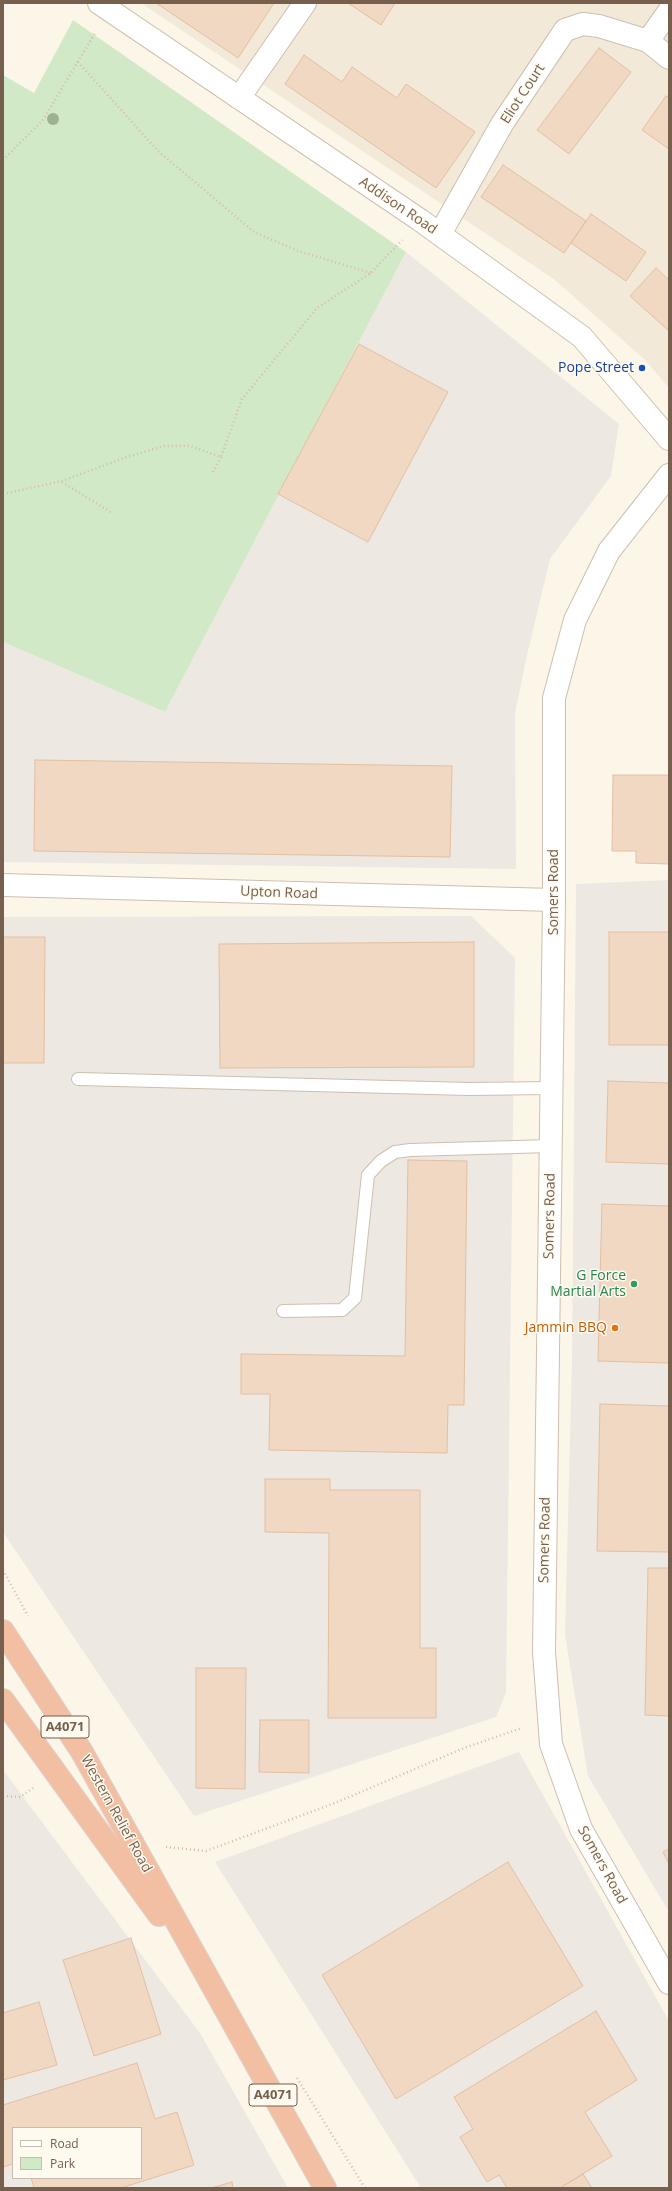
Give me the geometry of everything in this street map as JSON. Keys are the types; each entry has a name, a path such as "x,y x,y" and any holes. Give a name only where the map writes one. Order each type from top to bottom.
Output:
{"highway":[{"name":"Western Relief Road","path":"3,1631 82,1752 325,2188"},
{"name":"Western Relief Road","path":"3,1700 222,2002"}],"street":[{"path":"239,98 305,3"},
{"name":"Addison Road","path":"104,6 420,220 582,337 669,439"},
{"path":"648,41 669,11"},
{"name":"Eliot Court","path":"440,234 502,124 565,30 583,24 600,26 648,41 669,58"},
{"name":"Somers Road","path":"669,475 609,551 574,620 554,698 554,900 544,1652 551,1744 581,1829 669,1984"},
{"name":"Upton Road","path":"3,885 554,900"}],"lane":[{"path":"78,1079 469,1089 552,1088"},
{"path":"282,1311 342,1310 355,1298 368,1175 381,1161 396,1152 410,1150 551,1146"}],"path":[{"path":"3,160 43,120 78,62 104,6"},
{"path":"78,62 158,151 254,232 298,251 371,273"},
{"path":"213,472 221,456 242,400 285,346 317,308 371,273 420,220"},
{"path":"3,494 62,481 127,457 164,446 190,446 221,456"},
{"path":"62,481 112,513"},
{"path":"162,1846 206,1851 335,1803 464,1748 549,1719"},
{"path":"3,1796 20,1797 40,1783"},
{"path":"334,2136 365,2188"}],"shaded area":[{"path":"141,3 669,3 669,388 645,360 555,280"},
{"path":"406,252 619,424 611,476 550,559 527,655 515,713 516,869 3,862 3,642 165,712"},
{"path":"669,880 669,1912 588,1776 565,1635 572,1362 576,884"},
{"path":"471,916 515,958 506,1692 496,1717 194,1816 3,1532 3,917"},
{"path":"519,1752 669,2021 669,2188 421,2188 215,1862"},
{"path":"3,1770 200,2033 288,2188 3,2188"}],"green space":[{"path":"73,20 406,252 165,712 3,642 3,75 34,93"}],"building":[{"path":"156,3 274,3 238,58"},
{"path":"348,3 395,3 381,25"},
{"path":"599,48 631,72 569,154 537,130"},
{"path":"304,55 342,82 352,67 397,98 406,84 475,132 436,188 285,84"},
{"path":"666,96 669,98 669,149 642,130"},
{"path":"503,165 586,221 564,253 481,197"},
{"path":"591,214 646,252 626,281 571,243"},
{"path":"656,268 669,280 669,331 630,296"},
{"path":"359,344 448,392 368,542 278,494"},
{"path":"35,760 452,766 450,857 34,851"},
{"path":"613,775 669,775 669,864 636,863 636,851 612,851"},
{"path":"609,932 669,932 669,1045 609,1045"},
{"path":"3,937 45,937 44,1063 3,1063"},
{"path":"474,942 474,1067 220,1068 219,944"},
{"path":"608,1081 669,1083 669,1164 606,1162"},
{"path":"408,1160 467,1161 464,1405 448,1405 447,1453 269,1450 270,1394 241,1394 241,1354 405,1356"},
{"name":"G Force Martial Arts","path":"602,1204 669,1206 669,1363 598,1361"},
{"path":"600,1404 669,1406 669,1552 597,1551"},
{"path":"265,1479 330,1479 330,1490 420,1490 420,1648 436,1648 436,1718 328,1718 329,1533 265,1532"},
{"path":"648,1568 669,1568 669,1716 645,1715"},
{"path":"196,1668 246,1668 245,1789 196,1788"},
{"path":"260,1720 309,1720 309,1773 259,1772"},
{"path":"669,1849 669,1864 663,1852"},
{"path":"508,1862 583,1986 396,2099 322,1975"},
{"path":"131,1938 161,2034 94,2056 63,1960"},
{"path":"39,2002 57,2065 3,2080 3,2013"},
{"path":"596,2011 637,2080 585,2112 612,2156 560,2188 507,2188 499,2175 487,2182 460,2137 473,2129 454,2097"},
{"path":"137,2063 155,2119 177,2112 194,2165 121,2188 34,2188 31,2179 142,2179 142,2127 12,2127 12,2164 3,2167 3,2105"},
{"path":"583,2174 592,2188 560,2188"},
{"path":"232,2182 233,2188 211,2188"}],"place":[{"name":"Pope Street","path":"642,368"},
{"name":"G Force Martial Arts","path":"634,1284"},
{"name":"Jammin BBQ","path":"615,1328"}]}
